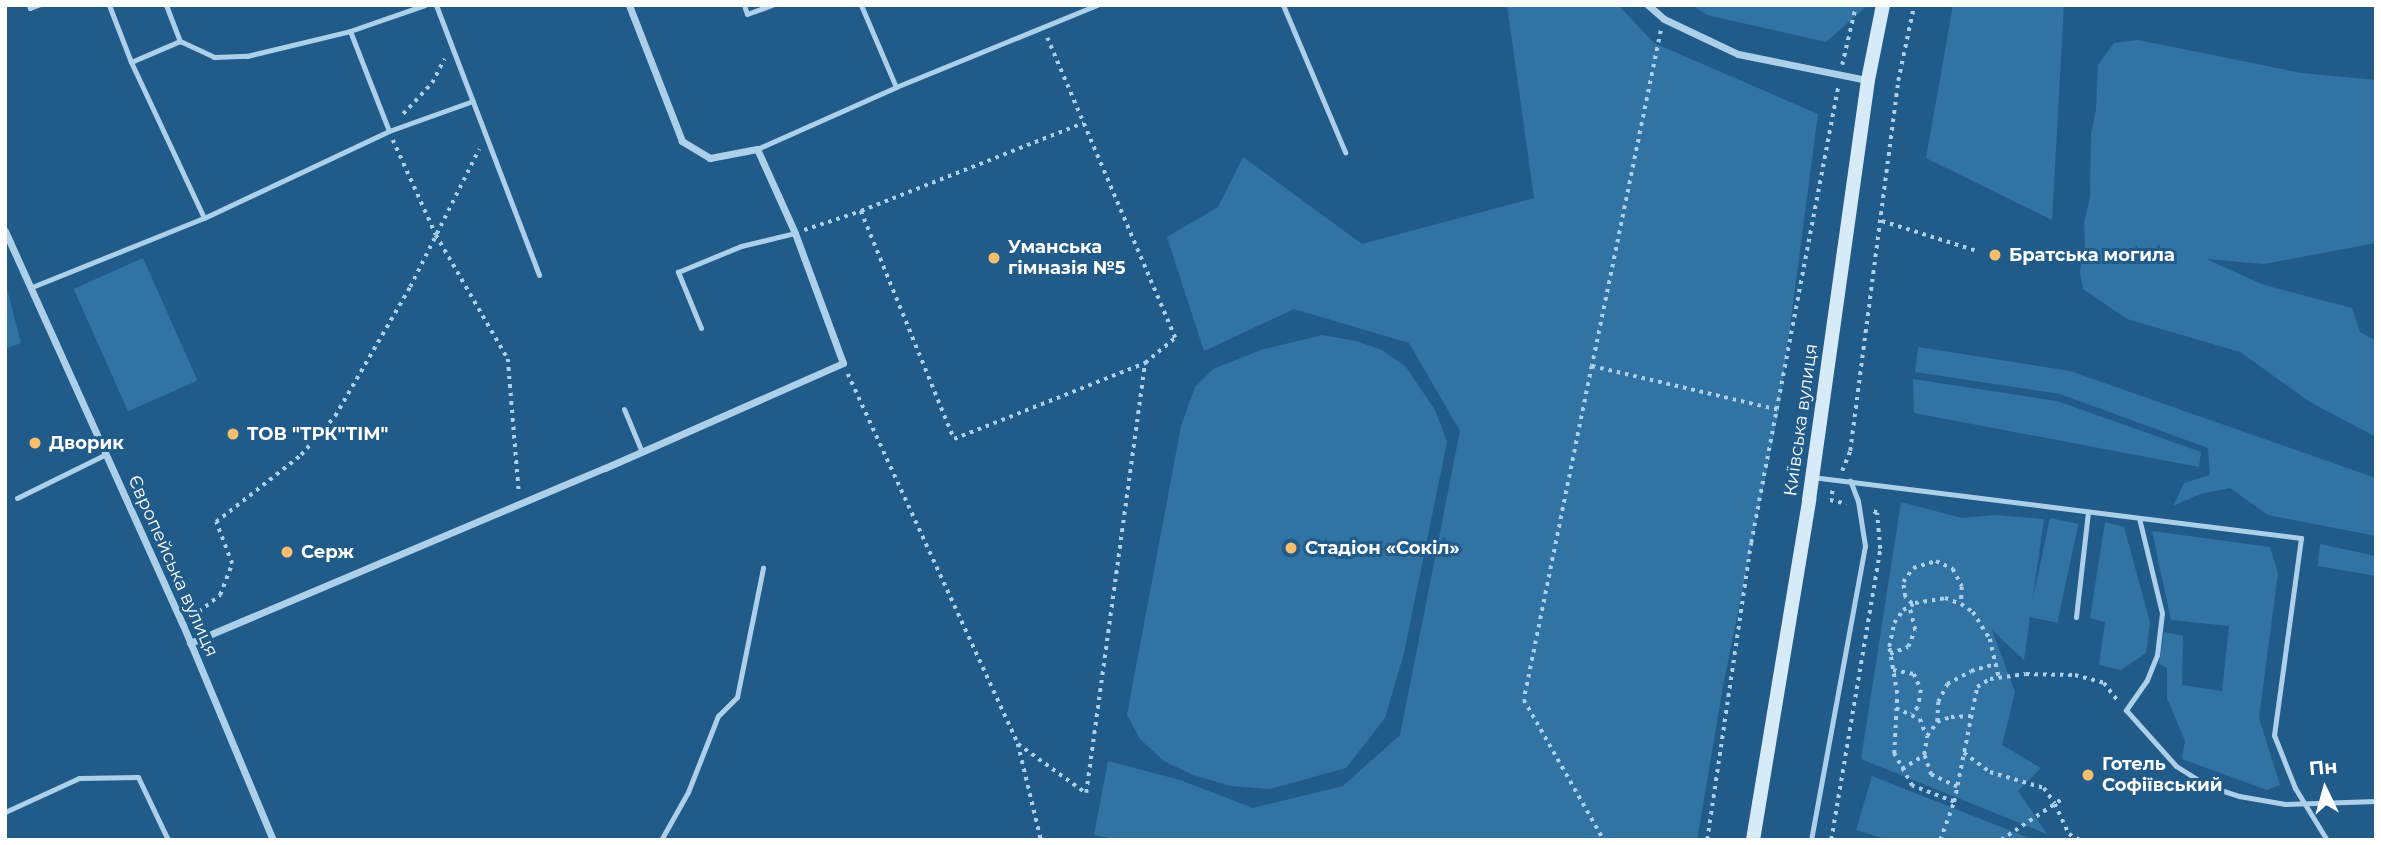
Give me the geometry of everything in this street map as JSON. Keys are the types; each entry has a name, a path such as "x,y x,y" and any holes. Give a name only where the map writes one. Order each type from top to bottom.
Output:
{"main road":[{"name":"Київська вулиця","path":"1753,840 1812,477 1868,80 1883,5"}],"street":[{"path":"190,643 642,453 843,362 795,233 757,149 710,158 682,141 629,5"},
{"path":"1648,5 1664,19 1738,54 1868,80"},
{"name":"Європейська вулиця","path":"5,231 183,625 273,840"}],"lane":[{"path":"29,5 30,8 37,5"},
{"path":"109,5 131,61 204,218"},
{"path":"166,5 180,41 214,57 247,56 349,31 425,5"},
{"path":"436,5 539,275"},
{"path":"744,5 747,14 772,5"},
{"path":"861,5 896,87"},
{"path":"757,149 896,87 1097,5"},
{"path":"1283,5 1345,152"},
{"path":"349,31 389,131"},
{"path":"131,61 180,41"},
{"path":"32,287 204,218 389,131 472,101"},
{"path":"701,328 678,272 741,246 795,233"},
{"path":"624,409 642,453"},
{"path":"17,498 106,454"},
{"path":"1812,477 2301,538 2274,735 2295,788 2308,805 2327,840"},
{"path":"1811,840 1865,546 1859,508 1850,480"},
{"path":"2076,617 2088,512"},
{"path":"2139,518 2162,613 2157,655 2147,680 2126,710 2176,766 2208,786 2239,796 2308,805 2376,801"},
{"path":"661,840 688,792 718,716 737,697 763,568"},
{"path":"5,812 79,778 138,777 168,840"}],"path":[{"path":"1707,840 1751,543 1779,410 1840,74 1856,5"},
{"path":"1831,840 1880,549 1877,513 1830,500 1850,451 1882,221 1898,81 1914,5"},
{"path":"1605,840 1524,700 1664,19"},
{"path":"861,211 954,439 1145,363 1175,338 1043,29"},
{"path":"452,45 432,83 389,131 436,235 508,359 520,504"},
{"path":"795,233 861,211 1083,123"},
{"path":"183,625 219,594 232,564 216,522 301,455 335,416 436,235 486,136"},
{"path":"1882,221 1977,251"},
{"path":"843,362 1018,744 1041,840"},
{"path":"1018,744 1086,793 1145,363"},
{"path":"1592,366 1779,410"},
{"path":"1890,653 1908,647 1915,630 1911,605 1905,597 1903,582 1913,568 1936,561 1953,569 1962,587 1961,604"},
{"path":"1954,803 1912,786 1894,754 1896,708 1890,653 1894,623 1911,605 1945,598 1961,604 1973,612 1990,639 1999,678"},
{"path":"1957,787 1931,775 1924,755 1927,736 1937,722 1938,702 1947,684 1971,671 1996,664"},
{"path":"1893,670 1914,674 1921,690 1918,708 1911,714"},
{"path":"1940,840 1954,803 1977,687 1999,678 2026,674 2075,675 2104,683 2126,710"},
{"path":"1896,708 1920,719 1927,736"},
{"path":"1937,722 1951,717 1971,716"},
{"path":"1964,753 1990,772 2044,788 2069,834 2080,840"},
{"path":"1902,769 1924,755"},
{"path":"2001,840 2062,799"}],"shaded area":[{"path":"1507,5 1618,5 1654,43 1818,114 1779,410 1724,681 1697,840 1122,840 1094,835 1108,761 1180,780 1253,808 1343,786 1400,735 1460,431 1409,343 1294,309 1204,351 1167,237 1218,207 1243,157 1362,244 1534,198"},
{"path":"1692,5 1868,5 1826,42 1707,15"},
{"path":"1953,5 2064,5 2052,220 1926,158"},
{"path":"2138,40 2301,73 2376,80 2376,243 2264,264 2206,259 2264,285 2352,308 2360,332 2376,341 2376,437 2310,402 2240,352 2127,319 2083,289 2080,272 2085,247 2084,223 2090,197 2091,135 2096,109 2098,65 2114,43"},
{"path":"143,258 198,380 128,411 74,289"},
{"path":"5,281 21,343 5,349"},
{"name":"Стадіон «Сокіл»","path":"1322,335 1356,341 1382,350 1406,367 1435,410 1447,442 1404,653 1385,718 1346,768 1270,789 1231,786 1193,775 1164,761 1140,739 1127,715 1181,426 1195,387 1213,369 1261,350"},
{"path":"1918,347 2070,371 2376,478 2376,536 2268,515 2230,488 2200,494 2173,506 2184,483 2210,475 2208,448 2060,394 1915,372"},
{"path":"1913,379 2057,401 2201,452 2199,467 1914,413"},
{"path":"1901,502 1962,518 1995,515 2044,519 2024,660 1992,630 2015,692 2002,745 2041,768 2018,791 2047,834 1861,759"},
{"path":"2050,518 2078,524 2057,623 2029,617"},
{"path":"2105,522 2124,527 2150,622 2146,653 2121,670 2099,665 2105,622 2090,618"},
{"path":"2152,531 2270,547 2278,573 2259,718 2280,785 2267,790 2182,759 2185,741 2167,698 2167,668 2159,664 2164,632 2183,636 2182,685 2222,691 2229,626 2171,620"},
{"path":"2320,544 2376,556 2376,576 2318,566"},
{"path":"1872,776 2034,840 1889,840 1856,830"}],"place":[{"name":"Братська могила","path":"1995,255"},
{"name":"Уманська гімназія №5","path":"994,258"},
{"name":"ТОВ \"ТРК\"ТІМ\"","path":"233,434"},
{"name":"Дворик","path":"35,443"},
{"name":"Стадіон «Сокіл»","path":"1291,548"},
{"name":"Серж","path":"287,552"},
{"name":"Готель Софіївський","path":"2088,775"}]}
